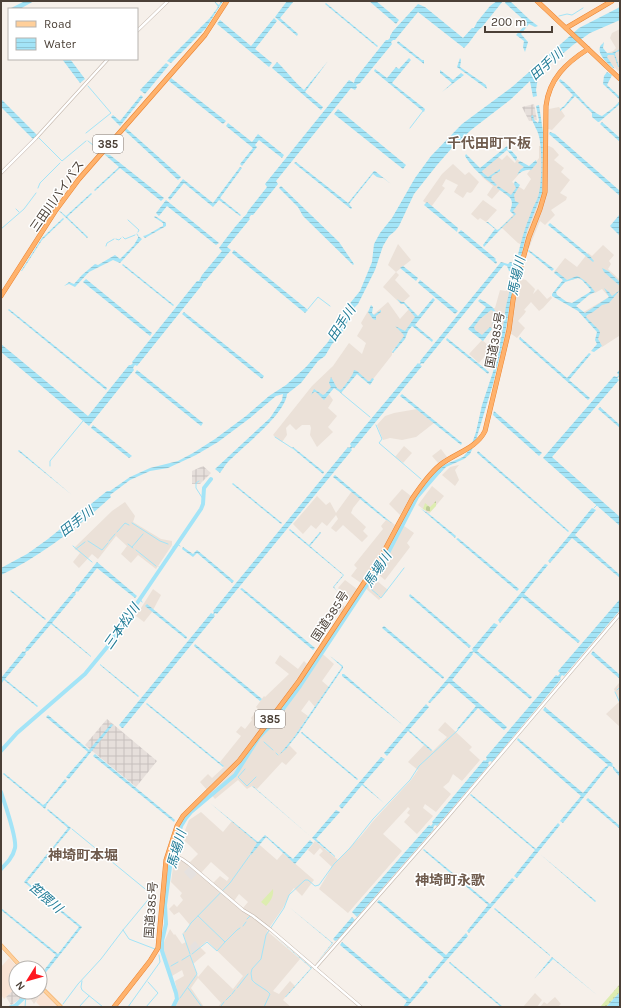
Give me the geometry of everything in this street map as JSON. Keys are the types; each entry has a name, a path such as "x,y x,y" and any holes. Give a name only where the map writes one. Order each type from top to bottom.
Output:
{"highway":[{"name":"三田川バイパス","path":"1,296 56,210 78,179 205,35 227,1"},
{"path":"537,1 620,79"},
{"path":"567,29 612,1"},
{"name":"国道385号","path":"114,1007 150,962 158,948 160,939 163,880 168,852 177,826 183,816 238,761 299,681 381,557 412,498 418,490 441,464 477,443 481,438 509,330 513,300 527,244 546,189 546,106 549,92 555,77 572,59 587,48"}],"main road":[{"path":"1,945 15,960"},
{"path":"48,994 61,1007"}],"street":[{"path":"138,30 168,1"},
{"path":"1,173 32,143 107,60"},
{"path":"315,968 438,829 620,614"},
{"path":"168,852 189,864 361,1007"}],"shaded area":[{"path":"620,29 620,70 618,71 605,57 607,53 616,48 610,38 612,33"},
{"path":"534,104 537,120 529,121 522,107"},
{"path":"559,107 565,116 552,130 548,129 549,109"},
{"path":"539,146 549,146 553,148 559,155 554,160 564,168 561,172 570,180 560,193 567,197 566,200 551,210 555,215 545,225 540,221 529,248 518,243 502,228 502,226 514,214 511,211 514,203 513,200 500,190 492,199 487,195 493,186 482,177 480,172 497,156 502,160 507,155 515,163 517,159 526,166 512,182 524,190 531,179 527,174 539,158"},
{"path":"453,164 465,175 469,172 479,182 472,192 467,192 463,198 454,192 458,185 446,179 442,186 445,188 431,207 423,201 442,174"},
{"path":"483,200 497,210 486,222 480,218 478,220 471,214"},
{"path":"398,244 411,260 396,272 388,265"},
{"path":"603,245 614,255 609,261 611,264 608,269 620,280 620,330 619,336 602,347 597,340 599,332 582,313 609,297 602,289 595,293 583,280 578,278 563,280 554,272 565,258 577,267 588,253 592,256"},
{"path":"396,272 399,275 395,280 410,296 401,304 383,287"},
{"path":"510,276 526,280 535,289 533,294 538,289 547,299 551,296 552,298 539,311 531,302 524,310 526,311 525,313 518,321 525,328 517,338 510,333 504,362 493,361 486,355 479,363 469,354 482,340 488,345 494,336 498,338 499,333 492,329 482,338 471,328 488,308 495,308 500,290 506,291"},
{"path":"388,302 400,319 409,309 418,318 407,329 404,338 392,351 392,355 370,383 356,373 341,391 333,387 328,393 333,400 328,408 337,416 328,427 333,432 317,447 310,435 310,425 302,425 296,430 290,424 286,428 287,435 282,442 273,435 312,386 333,366 349,343 362,354 366,343 357,336 363,326 361,323 368,311 373,315"},
{"path":"417,409 434,423 416,437 402,440 390,438 383,440 377,425 385,416"},
{"path":"404,446 412,453 403,463 395,457"},
{"path":"441,449 447,457 438,463 432,456"},
{"path":"459,465 455,470 459,480 455,486 442,475 450,467"},
{"path":"203,466 211,473 200,484 192,484 192,471"},
{"path":"432,486 444,496 429,514 418,505"},
{"path":"402,489 411,496 400,515 389,504"},
{"path":"352,491 361,498 351,513 366,527 363,531 368,536 362,542 343,525 336,532 331,528 338,519 336,515 327,526 322,522 316,529 311,525 303,534 293,524 317,496 326,505 330,502 336,513"},
{"path":"125,502 135,516 133,522 161,539 172,541 172,545 156,569 138,555 131,563 121,554 127,546 116,536 98,559 92,554 79,568 73,562 80,553 74,548 112,511"},
{"path":"387,519 395,525 397,521 414,533 407,543 410,547 385,580 379,575 376,580 388,590 379,600 364,587 345,618 334,607 338,601 345,607 350,599 338,588 345,580 357,589 361,583 351,576 357,568 354,565 383,529 381,526"},
{"path":"153,589 161,595 152,612 144,622 136,616"},
{"path":"317,649 334,664 322,681 329,687 315,707 309,700 301,711 308,716 289,745 297,753 286,765 282,762 257,789 252,786 247,789 238,780 215,799 200,782 208,774 212,778 224,767 220,762 241,736 236,732 241,726 245,729 252,720 251,718 258,709 256,707 264,696 265,697 289,674 275,663 280,655 298,669 304,661 307,664"},
{"path":"619,683 620,727 606,714 619,702 614,689"},
{"path":"107,719 157,761 136,787 85,745"},
{"path":"445,722 472,747 469,750 480,760 462,781 453,774 449,782 443,787 451,794 436,812 425,804 423,808 433,816 417,834 404,822 410,815 407,813 410,809 408,807 383,834 402,851 348,913 319,889 332,867 319,855 323,851 320,848 314,855 308,850 315,841 338,860 411,780 418,770 408,762 425,744 433,751 447,737 438,730"},
{"path":"201,812 223,832 232,821 277,860 283,853 314,880 302,896 294,888 283,908 267,931 300,959 273,991 279,994 290,981 295,986 283,1000 291,1007 218,1007 221,1003 198,978 191,988 204,1007 175,1007 179,1000 175,981 184,976 182,970 172,976 163,950 164,942 170,929 182,944 186,942 183,933 190,925 179,912 174,915 169,909 174,904 177,907 183,900 180,896 182,893 171,882 176,854 189,863 198,854 182,838 189,820","holes":["211,862 229,878 227,881 220,876 213,883 201,873","239,894 248,902 243,908 234,901","207,941 243,976 233,989 208,965 198,977 193,964 206,953 200,947"]},
{"path":"190,866 197,874 191,880 184,872"},
{"path":"195,941 200,947 192,953 190,946"},
{"path":"9,958 11,960 8,960 8,995 4,999 1,995 1,967"},
{"path":"535,993 542,1000 537,1007 523,1007"},
{"path":"8,995 8,1000 18,1000 11,1005 6,997"},
{"path":"555,997 561,1004 558,1007 540,1007 544,1002 547,1004"},
{"path":"48,998 58,1007 41,1007 36,1002 37,1000 48,1000"},
{"path":"31,1000 37,1000 34,1004"}],"green space":[{"path":"436,501 436,506 430,512 423,509 425,503 430,507"},
{"path":"273,889 272,898 266,906 261,902"},
{"path":"620,984 620,992 606,1007 600,1007"}],"water":[{"path":"25,1 34,1 22,8 11,8"},
{"path":"214,1 219,5 221,1 223,1 206,28 171,63 167,61 210,18 218,7"},
{"path":"287,1 294,1 280,18 298,34 297,36 275,17"},
{"path":"369,1 376,1 399,20 396,24"},
{"path":"497,1 503,1 464,48 418,12 395,40 391,42 392,44 360,83 356,85 357,87 355,90 351,88 276,181 278,184 253,215 251,215 249,218 250,219 227,247 231,250 204,281 137,366 135,365 133,368 134,370 89,426 1,352 1,344 88,416 129,365 133,363 132,362 222,251 219,248 267,187 265,184 349,80 354,83 355,79 386,40 390,38 393,31 418,4 425,7 463,38 472,28 474,28 490,6"},
{"path":"506,1 510,1 538,26 535,27 529,24 521,34 528,42 525,52 523,47 524,41 516,35 527,23 505,3"},
{"path":"326,3 378,46 377,47 325,4"},
{"name":"田手川","path":"620,7 620,20 590,33 573,45 540,73 536,90 537,96 533,97 530,81 510,100 471,130 437,165 414,194 399,226 389,236 383,246 375,270 341,335 301,383 287,394 279,411 271,421 227,463 220,473 215,469 270,418 282,400 283,394 276,396 218,442 196,455 168,468 150,471 130,480 110,495 111,497 59,540 45,550 1,575 1,568 27,554 48,539 107,491 110,491 130,477 150,468 178,461 193,453 246,416 269,396 286,385 306,367 328,342 351,302 360,291 372,262 374,244 380,233 392,218 415,178 431,156 462,124 512,87 579,28"},
{"path":"274,18 277,21 255,49 272,63 269,67 217,24 220,20 251,46"},
{"path":"398,41 424,60 424,64 397,43"},
{"path":"604,42 603,48 607,53 612,53 620,49 620,51 616,52 615,54 619,67 614,55 608,55 607,57 615,69 607,63 600,53 600,46"},
{"path":"409,58 411,60 392,83 425,109 424,112 374,71 375,69 387,78 396,67 399,69"},
{"path":"460,58 460,67 486,85 487,89 457,67"},
{"path":"63,60 71,60 85,79 80,83"},
{"path":"328,61 305,92 323,107 321,110 272,68 277,62 304,90"},
{"path":"166,63 169,65 145,94 140,90"},
{"path":"440,70 453,80 461,73 464,75 442,92 452,83 440,73"},
{"path":"607,72 612,75 607,85 620,97 620,104 599,122 592,117 592,113 575,96 560,111 560,109 573,95 559,81 560,79 597,114 602,116 613,108 619,102 619,99 603,84 604,76"},
{"path":"171,78 226,121 223,124 169,81"},
{"path":"141,95 143,97 120,126 111,117 113,115 120,121"},
{"path":"1,99 37,135 33,139 1,107"},
{"path":"539,105 543,132 542,193 527,231 493,384 475,443 470,454 464,459 446,467 439,474 437,471 444,465 463,457 470,449 476,432 482,405 493,372 514,272 509,271 507,266 504,265 423,364 422,363 420,365 422,366 354,448 353,447 351,449 352,450 217,614 215,613 215,616 122,728 119,725 211,613 213,614 213,611 348,447 349,448 351,446 350,444 418,363 419,364 421,362 420,361 501,262 508,264 510,262 516,263 524,231 538,198 540,188 540,141 531,116 533,115 534,120 538,123 539,120 536,106"},
{"path":"338,109 406,165 403,169 334,114"},
{"path":"602,122 620,138 620,142 600,124"},
{"path":"228,123 252,142 258,134 284,155 282,158 259,140 255,145 257,147 242,166 240,164 253,148 226,126"},
{"path":"126,128 181,177 178,180 124,130"},
{"path":"550,132 555,134 620,191 620,196 549,134"},
{"path":"507,146 517,157 516,161 507,150 482,171 488,177 500,169 500,171 492,176 491,179 497,185 495,186 478,172 465,156 466,154 480,168"},
{"path":"104,154 110,155 164,198 161,201 120,168 95,191 94,190 119,167"},
{"path":"536,160 537,163 531,170 525,170 517,175 524,167 518,163 520,161 529,166"},
{"path":"296,162 348,203 374,171 391,184 383,178 377,177 373,174 349,204 352,208 351,209 294,163"},
{"path":"240,167 242,168 220,198 241,215 240,216 219,200 213,207 184,183 170,200 168,198 183,179 213,203"},
{"path":"515,181 520,185 514,195 515,201 519,203 513,211 516,214 484,247 483,245 495,229 486,222 497,230 514,215 510,211 512,203 510,197 497,188 498,186 511,195 516,188 514,184"},
{"path":"281,186 339,242 354,264 353,265 303,216 298,207 279,188"},
{"path":"91,193 92,194 67,217 88,237 87,238 59,211 66,216"},
{"path":"166,200 219,243 216,245 167,206 159,216 156,213"},
{"path":"427,202 458,228 457,232 424,205"},
{"path":"620,214 620,236 610,226"},
{"path":"155,216 166,223 166,226 145,238 143,236 163,226 163,223 154,217"},
{"path":"63,218 64,219 42,240 21,271 42,238"},
{"path":"550,223 589,255 594,261 593,262 548,225"},
{"path":"461,230 496,259 496,264 458,233"},
{"path":"138,236 142,239 120,263 113,260 89,272 75,287 69,284 64,286 69,282 74,284 95,264 98,265 115,255 120,259 134,245"},
{"path":"234,250 308,310 305,313 232,253"},
{"path":"529,250 554,269 552,271 528,251"},
{"path":"123,264 174,305 173,306 122,265"},
{"path":"403,266 418,278 416,281 400,268"},
{"path":"602,268 608,271 620,282 620,286 604,272"},
{"path":"556,271 567,280 577,276 585,281 595,292 576,306 585,313 609,297 604,288 612,296 620,290 609,303 602,305 586,317 599,330 600,333 598,339 602,346 594,352 591,351 597,344 595,340 597,332 578,311 552,296 563,280 554,273","holes":["578,278 582,280 591,290 572,303 567,302 557,295 556,292 565,282"]},
{"path":"86,279 152,333 150,336 83,282"},
{"path":"420,280 458,311 455,314 418,283"},
{"path":"433,298 435,300 415,325 433,340 432,342 412,326 405,339 393,353 392,352 404,336 395,326 405,331 415,317 404,304 401,304 397,299 404,302 418,316"},
{"path":"480,299 492,307 496,313 496,320 491,325 495,320 495,312 491,310 480,319 474,327 475,330 482,335 490,327 492,329 483,341 468,329 486,307 478,301"},
{"path":"371,305 373,307 372,313 374,315 381,310 381,312 376,316 376,320 373,319 368,312"},
{"path":"9,309 107,388 106,390 8,310"},
{"path":"184,312 264,376 262,379 182,314"},
{"path":"520,337 567,378 589,353 591,354 569,380 590,398 588,400 519,339"},
{"path":"447,338 489,372 488,374 446,340"},
{"path":"620,369 620,376 617,378 619,380 552,457 620,517 620,526 543,458 614,376 617,377 619,375 617,373"},
{"path":"137,370 203,423 201,426 135,373"},
{"path":"354,370 368,381 372,378 374,379 370,385 357,374 341,393 334,388 324,400 316,392 311,395 314,389 323,395 325,394 331,387 329,383 331,377 337,388 340,390 342,389 351,378"},
{"path":"402,394 462,443 461,445 400,396"},
{"path":"600,407 620,425 620,428 598,409"},
{"path":"494,411 542,453 539,456 493,415"},
{"path":"93,425 132,456 129,458 91,428"},
{"path":"293,447 324,472 323,474 292,448"},
{"path":"19,450 72,495 18,451"},
{"path":"478,451 569,531 568,532 477,453"},
{"path":"335,475 393,524 333,477"},
{"path":"233,483 282,523 281,524 232,484"},
{"path":"420,508 456,536 455,538"},
{"path":"592,508 596,510 575,535 620,575 620,578 572,538 550,563 548,561"},
{"path":"290,529 309,545 320,532 321,533 310,546 344,575 334,587 337,591 333,587 343,575 289,530"},
{"path":"458,538 519,589 517,591 456,539"},
{"path":"183,547 193,554 197,550 234,581 232,583 197,553 193,557 182,549"},
{"path":"97,562 137,596 135,598 97,568 52,623 91,657 51,624 25,653 26,654 5,679 38,706 37,707 4,680 1,684 1,678 74,592"},
{"path":"545,564 548,565 524,594 580,641 578,643 522,597 500,623 498,620"},
{"path":"242,588 315,648 313,650 240,589"},
{"path":"11,590 46,619 45,620 10,591"},
{"path":"410,594 471,646 469,648 409,596"},
{"path":"620,599 620,610 564,676 562,675 560,678 561,679 492,762 490,761 488,763 489,765 437,826 435,825 433,828 434,829 357,917 352,912 429,825 431,826 433,823 432,822 484,760 485,761 487,759 486,757 556,675 558,676 560,673 558,671"},
{"path":"147,604 187,637 186,639 145,606"},
{"path":"494,623 498,625 477,651 532,697 530,699 474,652 452,680 507,727 504,730 478,708 458,730 457,729 476,706 449,683 430,703 428,702 470,652 473,651 472,649"},
{"path":"384,626 444,677 443,679 382,628"},
{"path":"195,644 262,699 260,701 194,646"},
{"path":"593,651 620,675 620,679 591,654"},
{"path":"330,656 343,666 343,668 298,734 279,755 294,737 342,667"},
{"path":"100,664 139,696 138,697"},
{"path":"342,674 344,674 404,726 342,676"},
{"path":"147,703 224,766 223,767 146,704"},
{"path":"426,704 429,707 409,730 432,750 431,751 408,731 387,756 384,753"},
{"path":"545,707 613,764 612,765 620,773 620,777 613,767 609,766 563,823 560,821 581,796 517,740 518,738 583,793 608,765 543,710"},
{"path":"48,715 89,750 111,724 113,725 69,779 66,777 88,752 46,717"},
{"path":"302,732 358,779 357,780 301,733"},
{"path":"95,754 175,820 174,822 93,756"},
{"path":"381,757 385,759 363,784 384,803 362,785 342,809 339,806"},
{"path":"4,773 43,805 65,779 67,781 47,804 45,809 3,774"},
{"path":"252,786 253,786 310,836"},
{"path":"471,794 536,849 558,823 560,825 517,878 514,876 535,850 470,795"},
{"path":"588,798 620,826 620,829 586,800"},
{"path":"210,803 258,842 265,835 293,859 310,840 313,843 295,864 266,837 251,855 250,854 257,843"},
{"path":"48,809 71,828 50,853 49,852 68,828 47,810"},
{"path":"336,810 340,812 316,839 335,857 312,838"},
{"path":"424,849 490,904 512,878 515,880 469,933 467,931 488,905 423,850"},
{"path":"47,854 49,855 27,882 82,927 48,970 48,965 56,955 1,910 1,908 58,954 79,927 24,882"},
{"path":"540,854 596,901 595,902"},
{"path":"379,900 446,955 466,933 468,936 430,979 428,977 444,958 377,902"},
{"path":"289,907 333,943 315,965 332,943"},
{"path":"495,908 550,955 550,956 494,909"},
{"path":"352,917 355,920 335,941 333,939"},
{"path":"272,934 312,968 286,997 311,968"},
{"path":"342,942 410,999 426,980 428,983 407,1007 403,1007 407,1001 340,945"},
{"path":"552,957 597,995 553,959 534,979"},
{"path":"450,962 503,1007 501,1007 449,963"},
{"path":"620,992 620,1004 618,1007 606,1007"}],"waterway":[{"path":"559,16 567,14 572,15 583,8"},
{"path":"86,133 111,113 88,86"},
{"path":"410,128 423,111"},
{"path":"39,138 62,161 86,141"},
{"path":"88,141 98,149"},
{"path":"38,188 40,183 60,163"},
{"path":"1,229 24,209 36,193"},
{"path":"16,209 19,212"},
{"path":"128,220 139,230 138,232"},
{"path":"123,237 125,239 135,235"},
{"path":"116,239 119,240 121,238"},
{"path":"106,246 107,243 114,239"},
{"path":"308,309 318,297 330,306"},
{"path":"341,393 370,417"},
{"path":"50,466 50,461 83,421"},
{"path":"376,425 382,439 379,443 421,479"},
{"path":"275,437 292,448"},
{"name":"馬場川","path":"173,1007 177,999 162,951 162,941 166,924 165,905 172,852 181,826 191,812 235,775 259,737 271,725 300,686 388,553 417,497 441,469"},
{"name":"三本松川","path":"1,751 17,733 85,674 108,646 201,509 203,504 204,488 211,479"},
{"path":"199,481 196,483 196,488 203,499"},
{"path":"594,508 597,505"},
{"path":"117,532 125,523 129,525"},
{"path":"132,523 160,541 168,544"},
{"name":"田手川","path":"63,534 66,538"},
{"path":"109,541 115,534"},
{"path":"132,547 143,534"},
{"path":"88,541 102,550 108,543"},
{"path":"76,549 85,542"},
{"path":"128,544 133,548"},
{"path":"73,546 92,562"},
{"path":"136,550 156,566"},
{"path":"379,596 381,598 404,568"},
{"path":"371,589 378,595"},
{"path":"617,690 620,687"},
{"path":"615,692 620,703"},
{"path":"264,1007 270,994 252,980 251,973 252,969 261,959 266,935 284,908 289,895 305,880 308,880 315,886 319,885 334,864 350,848 373,819 410,780 419,766 458,730"},
{"path":"264,742 273,750"},
{"path":"245,769 238,777 247,786 256,777"},
{"name":"三本松川","path":"1,792 13,829 15,843 13,854 1,869"},
{"path":"72,829 150,893"},
{"path":"185,932 191,923 230,883 250,855"},
{"path":"63,1004 152,895"},
{"path":"198,916 225,942 240,928"},
{"path":"247,919 250,916"},
{"path":"243,926 246,922"},
{"path":"123,930 129,939 155,949"},
{"path":"183,934 190,954"},
{"path":"192,954 207,942 217,951 225,942"},
{"path":"128,1007 160,962 159,955"},
{"path":"180,998 197,974 190,955 182,960"},
{"path":"171,966 178,962"},
{"path":"237,988 248,974"},
{"path":"82,981 82,990 103,1007"},
{"path":"146,1007 158,993 148,982"},
{"path":"188,988 202,1007"},
{"path":"232,994 235,990"},
{"path":"226,1000 231,995"},
{"path":"79,1007 89,996"},
{"name":"笹隈川","path":"11,1007 15,1006 21,1000"},
{"name":"笹隈川","path":"25,1007 26,1000"},
{"path":"221,1006 224,1002"}],"district":[{"name":"千代田町下板","path":"489,143"},
{"name":"神埼町本堀","path":"83,855"},
{"name":"神埼町永歌","path":"450,880"}]}
